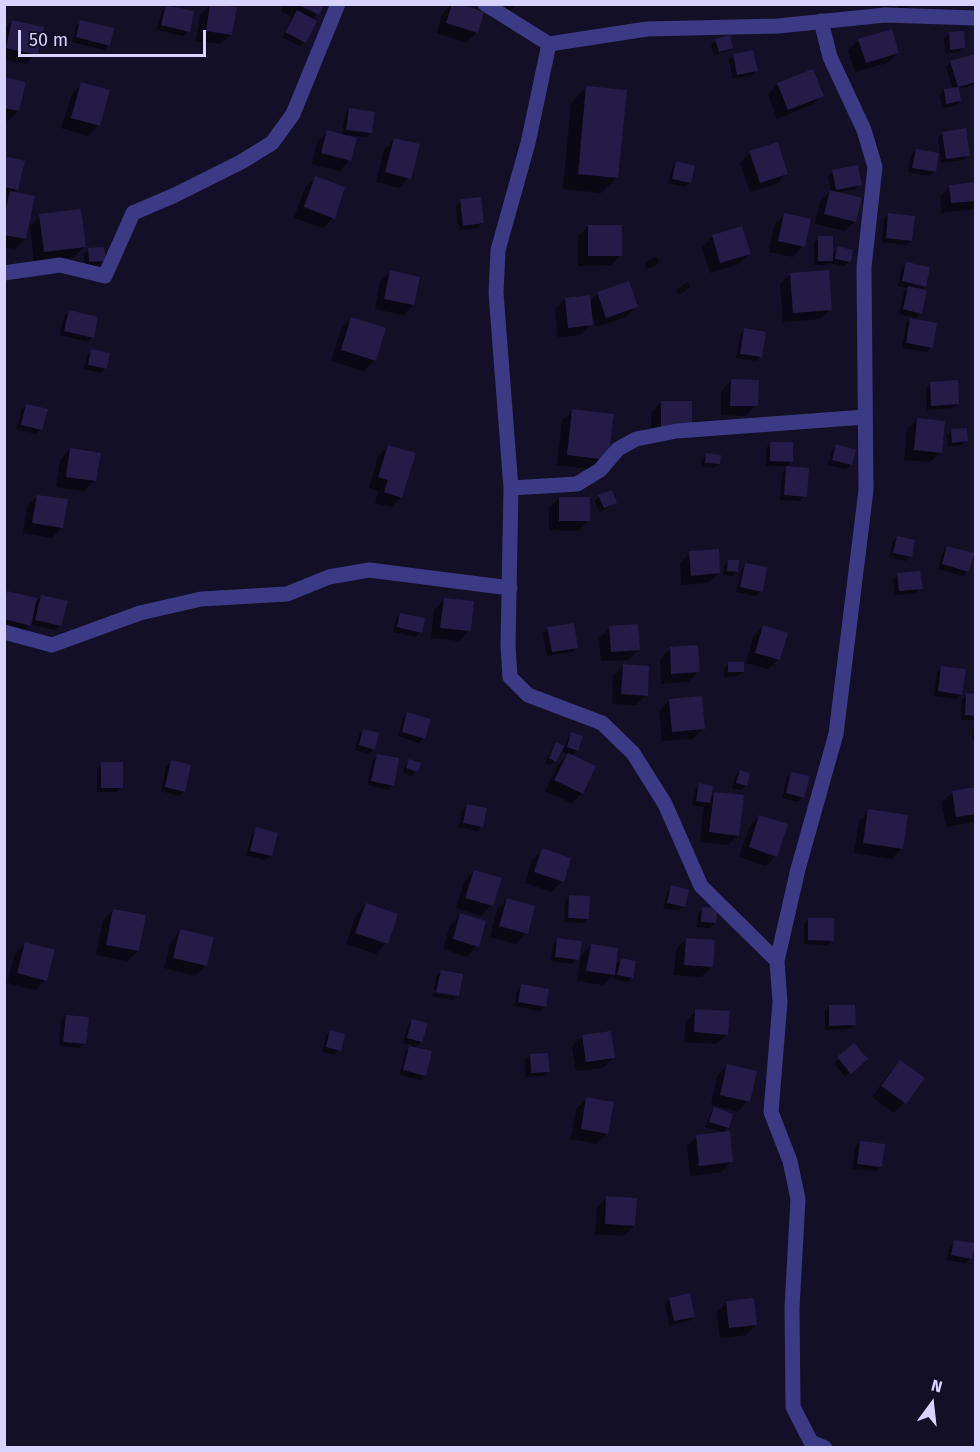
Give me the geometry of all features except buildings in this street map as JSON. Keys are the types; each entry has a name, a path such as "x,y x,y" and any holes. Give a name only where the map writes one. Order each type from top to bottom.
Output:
{"street":[{"path":"4,273 60,265 105,276 133,213 241,162 272,143 292,114 338,4"},
{"path":"485,4 549,44 647,29 778,26 885,15 975,18"},
{"path":"820,21 830,57 864,130 875,167 864,267 866,490 836,734 798,868 777,961 780,1002 771,1112 790,1161 798,1199 792,1308 793,1407 811,1442 825,1448"},
{"path":"549,44 528,142 498,250 496,293 511,488 508,646 510,676 528,695 602,723 633,753 665,804 701,886 777,961"},
{"path":"511,488 577,484 600,470 618,449 636,439 677,431 865,417"},
{"path":"4,632 52,645 150,611 201,599 287,594 329,577 369,570 510,588"}]}
